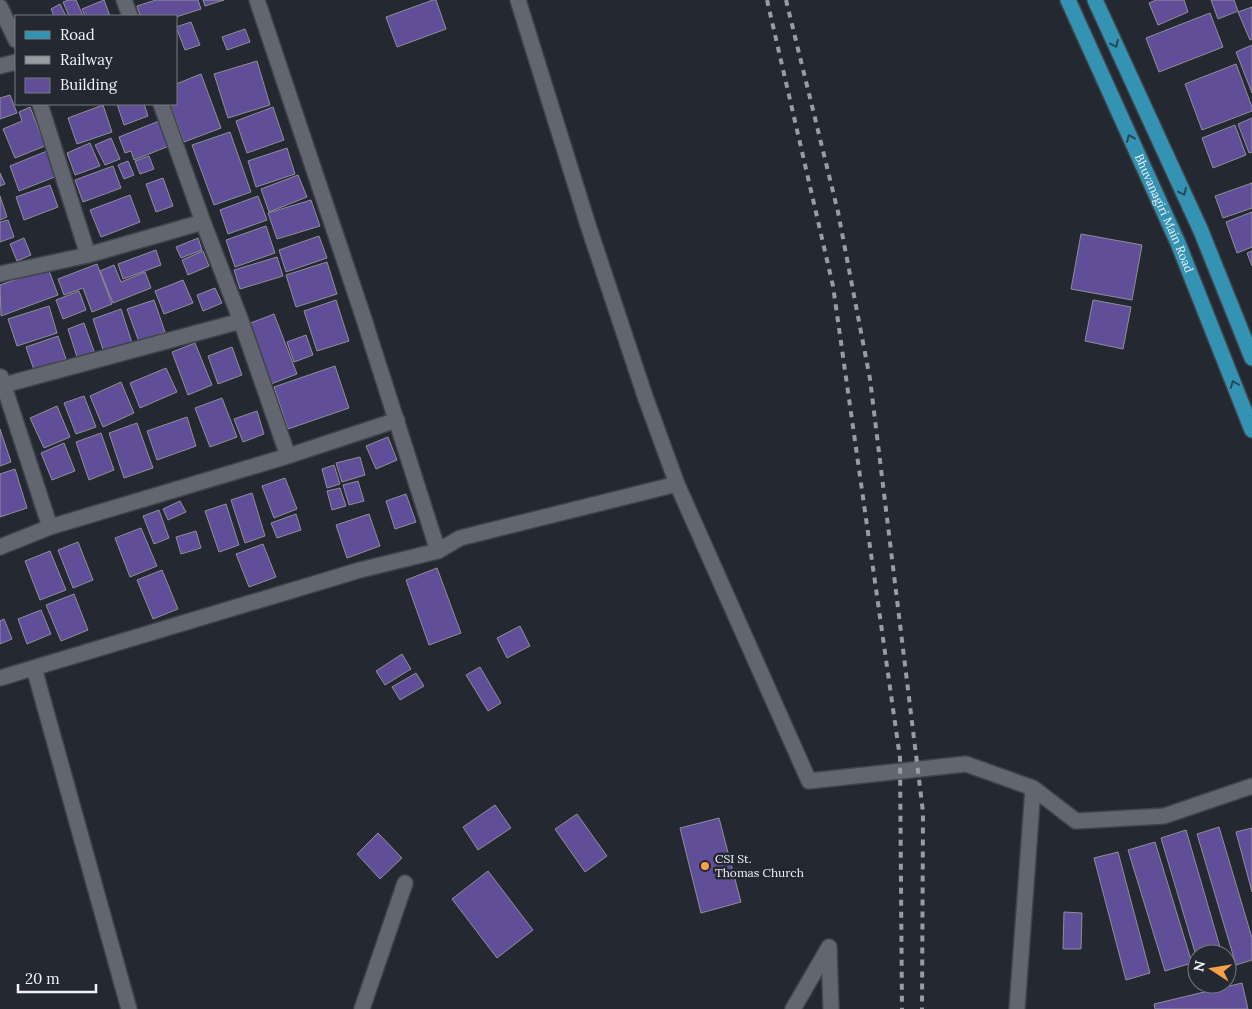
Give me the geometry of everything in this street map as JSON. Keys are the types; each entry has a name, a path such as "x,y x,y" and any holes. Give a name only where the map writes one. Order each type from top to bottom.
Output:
{"main road":[{"name":"Bhuvanagiri Main Road","path":"1068,0 1178,243 1252,430"},
{"path":"1095,0 1201,231 1252,358"}],"street":[{"path":"124,0 130,15"},
{"path":"257,0 363,316 438,551"},
{"path":"518,0 588,224 676,484 809,781 966,764 1032,788 1076,821 1164,816 1252,786"},
{"path":"0,7 15,38"},
{"path":"0,66 15,62"},
{"path":"40,105 88,255"},
{"path":"161,105 241,321 288,456"},
{"path":"0,274 88,255 203,222"},
{"path":"50,527 1,382 241,321"},
{"path":"0,547 50,527 288,456 396,420"},
{"path":"0,678 360,570 438,551 460,538 676,484"},
{"path":"34,668 129,1009"},
{"path":"1017,1009 1032,788"},
{"path":"362,1009 405,883"},
{"path":"793,1009 829,947 831,1009"}],"building":[{"path":"76,0 83,15 69,15 63,2"},
{"path":"104,0 110,15 85,15 82,9"},
{"path":"156,0 198,0 201,9 178,16 140,15 137,6"},
{"path":"203,0 224,0 205,6"},
{"path":"436,0 446,29 397,47 386,17"},
{"path":"1156,0 1184,0 1188,12 1158,25 1149,3"},
{"path":"1211,0 1234,0 1238,11 1218,19"},
{"path":"60,4 66,15 54,15 51,9"},
{"path":"1252,7 1252,39 1250,40 1238,12"},
{"path":"1210,13 1223,47 1159,72 1146,38"},
{"path":"191,22 200,45 185,50 178,32 178,26"},
{"path":"245,29 250,42 227,50 222,37"},
{"path":"1252,45 1252,93 1236,52"},
{"path":"257,61 270,105 228,118 214,74"},
{"path":"1236,64 1252,111 1202,130 1185,84"},
{"path":"201,74 221,128 184,142 170,105 178,105 178,83"},
{"path":"10,95 17,113 0,119 0,98"},
{"path":"103,105 112,132 77,144 68,118"},
{"path":"117,105 144,105 148,116 124,125"},
{"path":"30,107 45,146 15,158 3,129 22,121 19,112"},
{"path":"273,107 284,140 247,153 236,121"},
{"path":"1252,118 1252,152 1249,153 1238,124"},
{"path":"159,121 169,146 134,160 131,151 125,153 119,137"},
{"path":"1235,125 1246,155 1213,168 1202,138"},
{"path":"230,132 251,192 214,205 192,145"},
{"path":"111,138 120,159 105,165 95,145"},
{"path":"90,143 100,166 75,175 67,153"},
{"path":"287,148 295,174 256,187 248,161"},
{"path":"47,151 57,176 19,191 10,166"},
{"path":"149,156 154,169 140,174 135,161"},
{"path":"128,161 134,175 124,179 118,165"},
{"path":"113,166 121,188 83,202 75,180"},
{"path":"0,173 5,184 0,186"},
{"path":"298,175 307,197 269,212 261,189"},
{"path":"163,178 173,206 156,212 146,184"},
{"path":"1252,183 1252,208 1223,218 1215,196"},
{"path":"50,185 58,207 24,220 16,197"},
{"path":"130,195 140,222 101,237 90,210"},
{"path":"0,196 7,217 0,220"},
{"path":"258,196 267,220 228,234 220,210"},
{"path":"311,200 320,226 277,239 268,213"},
{"path":"1252,212 1252,247 1237,253 1226,222"},
{"path":"8,220 14,237 0,242 0,222"},
{"path":"266,226 275,253 235,267 226,240"},
{"path":"1081,234 1142,245 1132,300 1071,289"},
{"path":"319,236 327,258 286,272 279,250"},
{"path":"24,238 31,255 17,261 10,244"},
{"path":"198,238 202,250 181,258 176,247"},
{"path":"156,250 161,265 123,279 118,264"},
{"path":"203,251 209,266 188,275 182,260"},
{"path":"1252,251 1252,266 1247,253"},
{"path":"277,257 283,276 240,289 234,270"},
{"path":"327,262 337,294 296,307 286,275"},
{"path":"97,264 112,304 92,312 83,288 64,295 58,279"},
{"path":"114,265 121,282 145,272 151,288 113,303 100,271"},
{"path":"48,268 58,295 1,316 0,285"},
{"path":"183,280 193,303 164,314 155,291"},
{"path":"215,288 222,303 203,311 197,295"},
{"path":"79,291 86,310 63,319 56,300"},
{"path":"154,300 165,332 139,342 127,309"},
{"path":"336,300 349,341 317,351 304,311"},
{"path":"1093,300 1131,307 1123,349 1085,341"},
{"path":"49,306 57,333 17,346 8,319"},
{"path":"121,309 133,346 105,356 93,319"},
{"path":"274,314 297,374 271,384 248,324"},
{"path":"84,323 96,357 79,363 68,329"},
{"path":"306,335 313,355 294,362 287,342"},
{"path":"58,336 66,359 34,370 26,347"},
{"path":"195,343 212,385 188,395 172,352"},
{"path":"232,347 242,375 218,384 208,356"},
{"path":"335,366 349,408 288,429 274,387"},
{"path":"166,368 177,392 140,408 130,383"},
{"path":"121,382 134,413 103,427 90,396"},
{"path":"84,396 96,427 76,434 64,403"},
{"path":"222,398 237,437 210,447 195,408"},
{"path":"57,406 70,437 44,448 30,418"},
{"path":"257,411 264,434 243,442 234,419"},
{"path":"187,417 196,446 157,460 147,431"},
{"path":"137,423 153,468 124,478 109,433"},
{"path":"0,429 11,462 0,466"},
{"path":"101,433 114,470 89,480 76,442"},
{"path":"388,437 397,460 376,469 366,446"},
{"path":"64,443 75,471 52,480 41,453"},
{"path":"360,457 365,475 342,482 336,463"},
{"path":"334,465 340,484 327,488 322,469"},
{"path":"15,469 27,508 0,517 0,474"},
{"path":"285,478 297,509 274,518 262,486"},
{"path":"358,481 364,501 349,505 343,485"},
{"path":"340,488 346,506 332,510 327,491"},
{"path":"252,493 265,536 245,543 231,500"},
{"path":"406,494 416,522 395,529 386,501"},
{"path":"180,501 186,512 168,520 163,509"},
{"path":"226,504 239,545 219,552 205,511"},
{"path":"159,510 169,538 154,544 143,516"},
{"path":"296,514 301,530 277,538 271,523"},
{"path":"369,514 380,546 347,558 336,525"},
{"path":"141,528 157,566 130,577 115,538"},
{"path":"196,531 201,548 181,554 176,537"},
{"path":"78,542 93,580 73,588 58,550"},
{"path":"263,544 276,577 249,587 236,554"},
{"path":"50,551 66,590 40,600 25,561"},
{"path":"437,568 461,633 429,645 406,580"},
{"path":"162,570 178,609 153,619 137,580"},
{"path":"74,594 88,630 61,641 46,605"},
{"path":"41,610 51,634 27,644 18,619"},
{"path":"4,619 12,639 0,644 0,621"},
{"path":"520,626 530,646 507,658 497,638"},
{"path":"402,654 411,669 385,685 376,671"},
{"path":"480,667 501,703 488,711 466,675"},
{"path":"416,673 424,686 400,700 392,687"},
{"path":"495,805 511,828 478,850 463,827"},
{"path":"577,814 607,856 585,872 555,829"},
{"path":"719,818 741,902 701,913 680,828"},
{"path":"1219,827 1252,938 1252,960 1237,965 1237,944 1230,944 1197,834"},
{"path":"1252,828 1252,892 1236,832"},
{"path":"1186,830 1219,944 1193,944 1161,838"},
{"path":"378,833 402,858 380,879 357,854"},
{"path":"1155,842 1187,947 1187,964 1165,971 1128,850"},
{"path":"1118,852 1150,973 1126,980 1094,858"},
{"path":"488,871 533,930 497,958 452,899"},
{"path":"1064,912 1082,913 1081,949 1063,949"},
{"path":"1242,983 1248,1009 1155,1009 1154,1004 1196,994 1237,994 1237,984"}],"railway":[{"path":"767,0 833,286 900,758 902,1009"},
{"path":"786,0 838,212 870,379 923,812 922,1009"}],"place":[{"name":"CSI St. Thomas Church","path":"705,866"}]}
